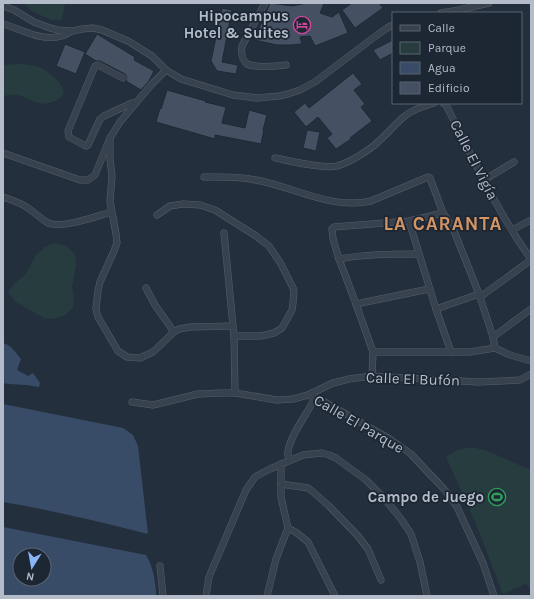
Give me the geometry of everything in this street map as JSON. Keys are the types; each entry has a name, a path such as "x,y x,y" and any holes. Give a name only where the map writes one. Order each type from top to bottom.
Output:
{"street":[{"path":"265,3 242,46 241,54 244,60 251,65 286,65"},
{"path":"447,12 490,3"},
{"path":"3,6 14,10 34,22 50,28 72,31"},
{"path":"3,24 47,37 61,36 72,31 82,29 93,28 102,30 128,41 152,56 166,70 181,80 233,95 257,98 279,96 300,90 315,82 392,26"},
{"path":"123,78 98,65 95,66 68,131 69,137 86,146 88,145 100,119 132,103 136,103"},
{"path":"3,152 80,180 88,180 95,175 110,138 120,122 151,85 166,70"},
{"path":"275,158 325,166 337,166 368,150 379,142 405,115 430,104"},
{"name":"Calle El Vigía","path":"444,104 496,204 530,257"},
{"path":"110,138 112,176 110,201 116,234 116,243 114,251 103,273 98,291 96,309 98,317 118,351 127,357 140,358 153,352 179,329 232,326"},
{"path":"484,180 514,162"},
{"path":"204,177 250,178 323,199 350,203 371,201 428,177 430,178 443,213 452,226 479,295 493,336 495,348"},
{"path":"3,197 27,207 49,223 55,225 81,221 111,212"},
{"path":"157,215 170,206 183,204 200,205 215,210 269,246 281,264 294,290 292,310 282,328 274,333 261,336 234,336"},
{"path":"372,376 373,352 339,259 333,239 332,229 334,227 409,221 443,213"},
{"path":"512,230 531,220"},
{"path":"409,221 429,289 451,352"},
{"path":"224,233 234,336 235,393"},
{"path":"339,259 370,255 418,254"},
{"path":"436,309 479,295 530,257"},
{"path":"146,288 155,305 174,332"},
{"path":"356,304 429,289"},
{"path":"493,336 531,309"},
{"path":"373,352 451,352 495,348 510,355 531,360"},
{"name":"Calle El Bufón","path":"132,402 153,404 198,394 235,393 277,400 293,399 308,395 333,383 372,376 490,382 520,380 531,374"},
{"name":"Calle El Parque","path":"308,395 324,401 390,439 411,454 444,489 461,514 484,563 494,596"},
{"path":"290,460 288,452 292,439 305,415 311,408 315,398"},
{"path":"206,596 209,577 246,490 255,477 290,460 304,455 322,453 329,455 349,466 366,480 384,498 401,519 411,534 420,562 427,596"},
{"path":"267,596 276,559 288,528 281,497 281,464"},
{"path":"281,484 308,488 329,506 358,536 368,549 381,580"},
{"path":"288,528 308,542 335,596"},
{"path":"160,566 163,596"}],"green space":[{"path":"24,3 65,3 62,20 52,20 33,12"},
{"path":"17,64 35,66 47,71 62,86 63,91 59,99 44,104 19,95 3,96 3,65"},
{"path":"55,243 66,246 75,254 76,265 72,287 74,298 73,308 65,315 54,319 44,318 16,302 8,292 15,283 25,275 36,255 45,247"},
{"name":"Campo de Juego","path":"467,448 485,450 531,470 531,589 526,584 503,594 476,524 446,457 457,450"}],"water":[{"path":"3,343 11,347 21,359 17,370 28,376 33,373 40,383 39,387 3,383"},
{"path":"3,404 123,428 133,435 138,446 148,534 58,512 3,502"},
{"path":"3,527 146,555 151,564 154,575 156,596 3,596"}],"building":[{"name":"Hipocampus Hotel & Suites","path":"270,3 292,6 307,3 324,4 320,13 332,17 339,12 348,33 315,46 310,36 300,37 302,44 291,45 277,45 254,40"},
{"path":"352,3 379,3 383,8 355,28 342,10"},
{"path":"222,8 232,10 222,62 238,65 236,74 217,71 211,61"},
{"path":"97,34 135,57 134,60 154,71 149,81 141,90 126,81 127,77 125,74 100,61 96,61 85,54"},
{"path":"392,40 392,54 380,60 373,50"},
{"path":"65,44 85,52 76,74 56,66"},
{"path":"353,73 362,84 354,90 365,104 361,107 372,121 350,138 351,139 336,149 327,138 332,134 318,117 306,127 294,112 305,103 309,108"},
{"path":"167,90 226,107 222,123 245,128 249,110 267,115 261,144 215,135 215,139 156,122"},
{"path":"307,130 320,132 316,151 303,148"}],"place":[{"name":"Hipocampus Hotel & Suites","path":"302,25"},
{"name":"Campo de Juego","path":"497,497"}],"district":[{"name":"LA CARANTA","path":"443,224"}]}
